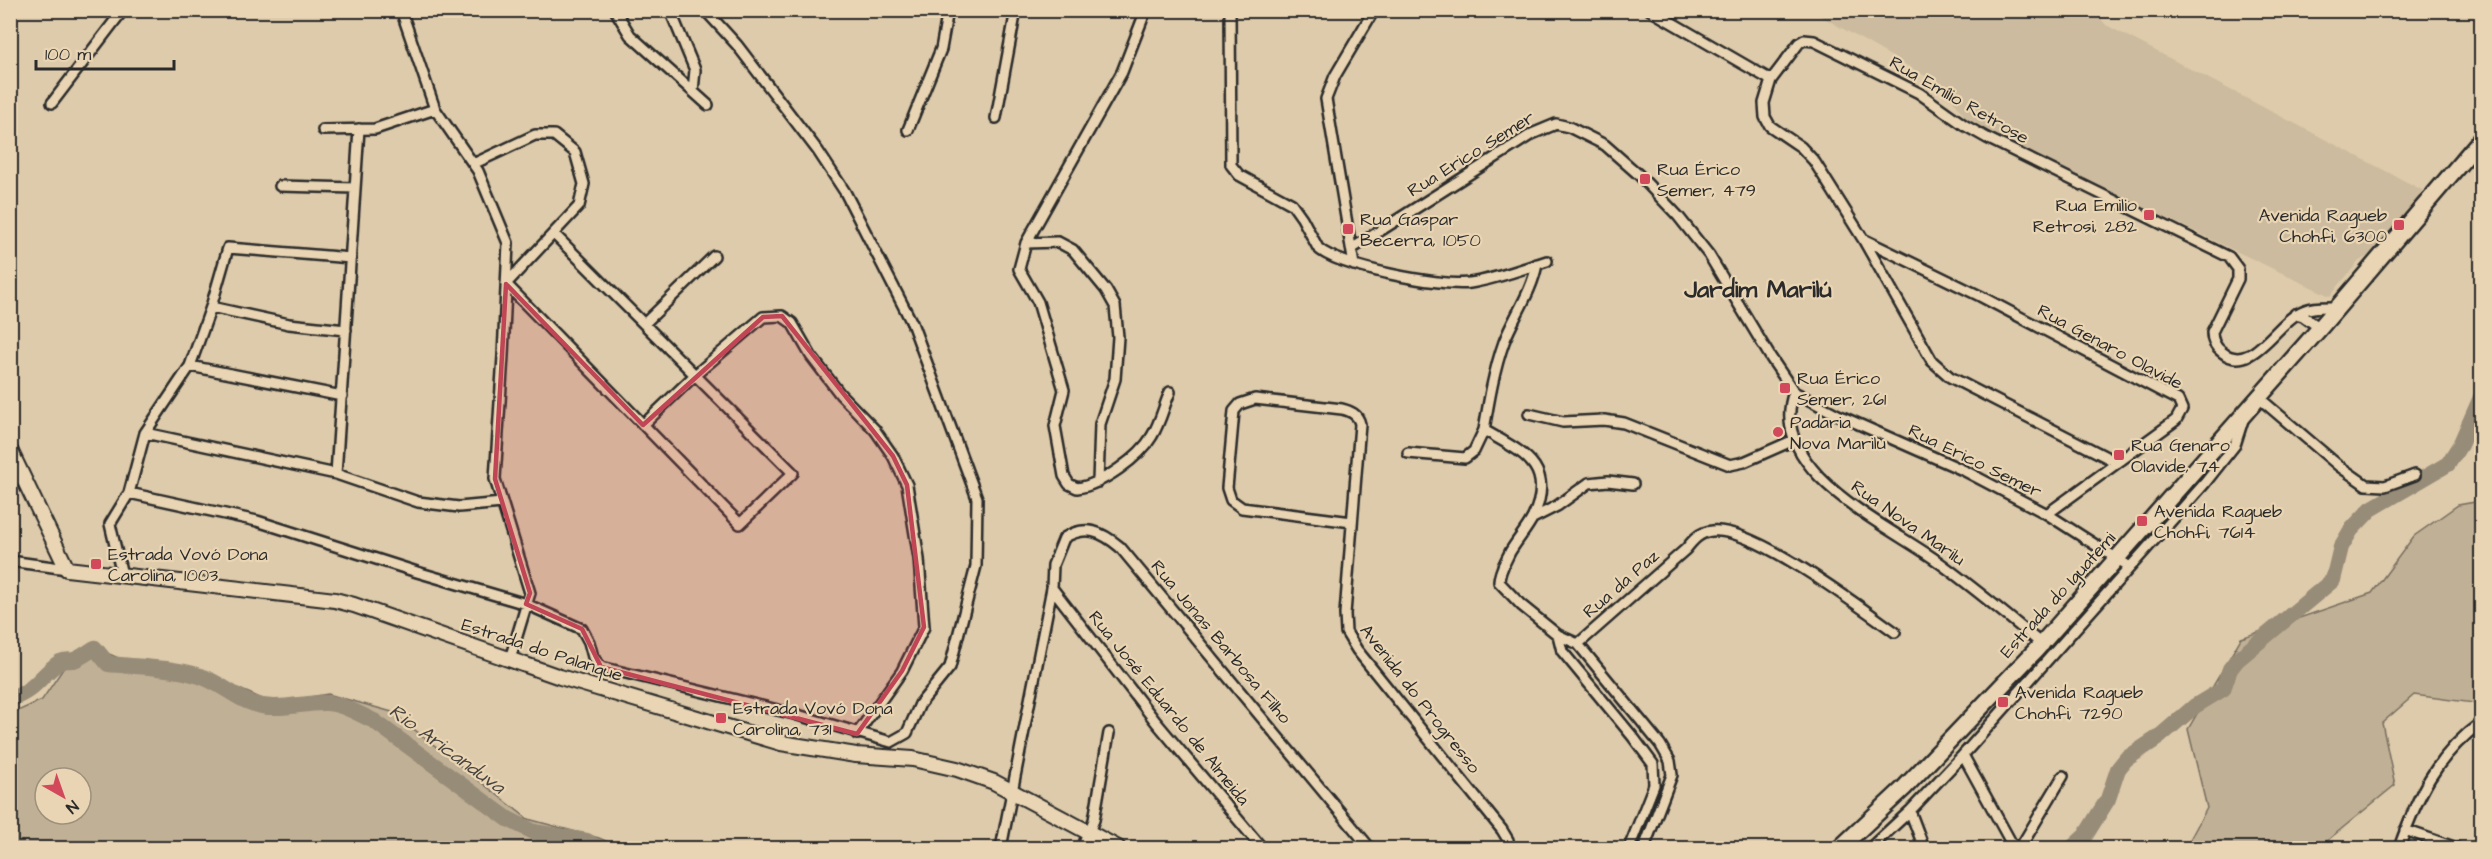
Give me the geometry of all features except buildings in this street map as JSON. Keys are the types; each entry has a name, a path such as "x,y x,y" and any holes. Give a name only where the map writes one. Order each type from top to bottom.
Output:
{"main road":[{"name":"Estrada do Iguatemi","path":"1840,849 2047,648 2116,558 2320,328 2481,138"}],"street":[{"path":"52,103 123,10"},
{"path":"402,10 435,109 473,164 508,243 495,480 530,593 510,659"},
{"path":"615,10 630,35 708,105"},
{"path":"670,10 695,70 693,91"},
{"path":"129,493 257,521 526,604 582,628 593,657 601,667 794,714 891,742 907,733 920,704 950,668 976,566 977,498 912,323 845,192 818,151 744,54 705,10"},
{"path":"908,130 941,49 948,10"},
{"path":"996,118 1016,10"},
{"path":"1146,10 1122,72 1026,243 1019,269 1038,302 1064,390 1055,426 1064,476 1069,484 1077,488 1098,482 1145,446 1154,434 1170,392"},
{"path":"1230,10 1233,169 1239,176 1292,204 1323,253 1354,265 1455,284 1480,281 1542,263 1515,316 1501,353 1494,374 1484,430 1474,451 1465,458 1408,453"},
{"path":"1354,265 1353,248 1326,99 1335,76 1374,10"},
{"path":"1650,10 1771,80"},
{"name":"Rua Emílio Retrose","path":"2116,462 1950,377 1940,369 1926,351 1863,239 1809,154 1767,123 1764,103 1771,80 1799,43 1804,40 1814,41 1919,93 1986,138 2229,257 2238,269 2238,279 2212,332 2212,337 2218,349 2232,358 2238,359 2252,354 2295,314 2317,307 2338,307"},
{"path":"323,130 375,129 435,109"},
{"name":"Rua Erico Semer","path":"1353,248 1532,134 1556,124 1569,127 1590,136 1617,155 1697,238 1794,392 1838,415 1965,471 2047,514 2130,567"},
{"path":"336,474 359,129"},
{"path":"473,164 536,135 554,135 575,152 584,184 579,206 506,284"},
{"path":"280,186 355,189"},
{"path":"506,284 740,524 793,473 554,234"},
{"name":"Rua Genaro Olavide","path":"1863,239 1980,296 2178,400 2182,409 2176,420 2047,514"},
{"path":"1026,243 1058,242 1072,250 1106,290 1115,306 1118,337 1115,379 1100,424 1098,482"},
{"path":"122,575 110,524 129,493 145,433 190,366 211,307 228,248 351,258"},
{"path":"644,324 714,256"},
{"path":"211,307 289,324 346,330"},
{"path":"2295,314 2320,328"},
{"path":"643,424 695,375 763,317 782,316 792,323 811,356 893,456 907,485 920,559 924,627 903,671 857,734"},
{"path":"190,366 342,396"},
{"name":"Rua Nova Marilu","path":"1794,392 1790,412 1794,440 1806,460 1842,499 1934,559 2047,648"},
{"path":"2258,398 2339,466 2366,485 2385,486 2415,475"},
{"name":"Avenida do Progresso","path":"1352,522 1242,508 1231,500 1227,488 1231,438 1234,411 1240,404 1255,399 1342,409 1355,414 1360,424 1345,614 1346,632 1357,650 1502,830 1508,840 1509,849"},
{"path":"1529,414 1563,422 1604,420 1624,423 1730,465 1744,462 1794,440"},
{"path":"1870,849 1963,755 2047,648 2130,567 2227,457 2235,445 2244,414"},
{"path":"1484,430 1524,454 1536,466 1540,486 1533,518 1511,551 1498,578 1501,584 1558,635 1578,644 1660,744 1672,767 1668,788 1644,849"},
{"path":"145,433 336,474 418,502 459,507 502,503"},
{"path":"10,450 67,569"},
{"path":"1533,518 1557,506 1589,483 1608,481 1633,484"},
{"name":"Rua Jonas Barbosa Filho","path":"1052,588 1053,565 1064,538 1082,530 1097,532 1105,535 1120,547 1370,849"},
{"name":"Rua da Paz","path":"1578,644 1694,540 1710,531 1729,533 1743,538 1829,584 1894,632"},
{"path":"10,561 67,569"},
{"name":"Estrada do Palanque","path":"67,569 344,603 372,610 560,677 781,743 856,755 913,759 978,776 1011,791 1118,849"},
{"path":"1001,849 1052,588"},
{"name":"Rua José Eduardo de Almeida","path":"1052,588 1156,722 1262,849"},
{"path":"1558,635 1562,651 1633,737 1653,765 1654,785 1629,849"},
{"path":"2398,849 2414,805 2432,772 2448,753 2481,722"},
{"path":"1082,849 1090,833 1109,733"},
{"path":"1963,755 2014,849"},
{"path":"2020,849 2063,776"},
{"path":"1910,811 1924,849"},
{"path":"2405,830 2457,849"}],"highlighted area":[{"path":"506,284 643,425 763,317 782,316 893,456 907,485 924,627 902,671 857,734 601,667 582,629 526,604 530,593 495,479"}],"shaded area":[{"path":"1812,11 2094,11 2106,25 2426,192 2374,253 2359,261 2330,296 1970,124 1943,86"},
{"path":"2481,501 2481,704 2414,695 2382,723 2395,785 2323,844 2323,848 2174,848 2188,843 2207,808 2188,729 2241,638 2372,593 2414,536 2458,505"},
{"path":"95,648 149,671 190,668 272,703 328,694 392,712 528,819 599,838 622,848 11,848 11,714 42,700 73,654"}],"waterway":[{"name":"Rio Aricanduva","path":"2072,848 2085,836 2108,799 2118,769 2126,759 2159,737 2195,706 2223,689 2230,669 2237,660 2333,580 2341,547 2351,530 2371,509 2448,464 2460,445 2482,395"},
{"name":"Rio Aricanduva","path":"10,699 26,692 60,662 77,659 95,648 108,664 189,673 216,683 246,701 262,706 278,707 319,703 339,705 374,721 508,819 534,832 587,841 598,848"}],"place":[{"name":"Rua Érico Semer, 479","path":"1645,179"},
{"name":"Rua Emilio Retrosi, 282","path":"2149,215"},
{"name":"Avenida Ragueb Chohfi, 6300","path":"2399,225"},
{"name":"Rua Gaspar Becerra, 1050","path":"1348,229"},
{"name":"Rua Érico Semer, 261","path":"1785,388"},
{"name":"Padaria Nova Marilu","path":"1778,432"},
{"name":"Rua Genaro Olavide, 74","path":"2119,455"},
{"name":"Avenida Ragueb Chohfi, 7614","path":"2142,521"},
{"name":"Estrada Vovó Dona Carolina, 1003","path":"96,564"},
{"name":"Avenida Ragueb Chohfi, 7290","path":"2003,702"},
{"name":"Estrada Vovó Dona Carolina, 731","path":"721,718"}],"district":[{"name":"Jardim Marilú","path":"1758,290"}]}
